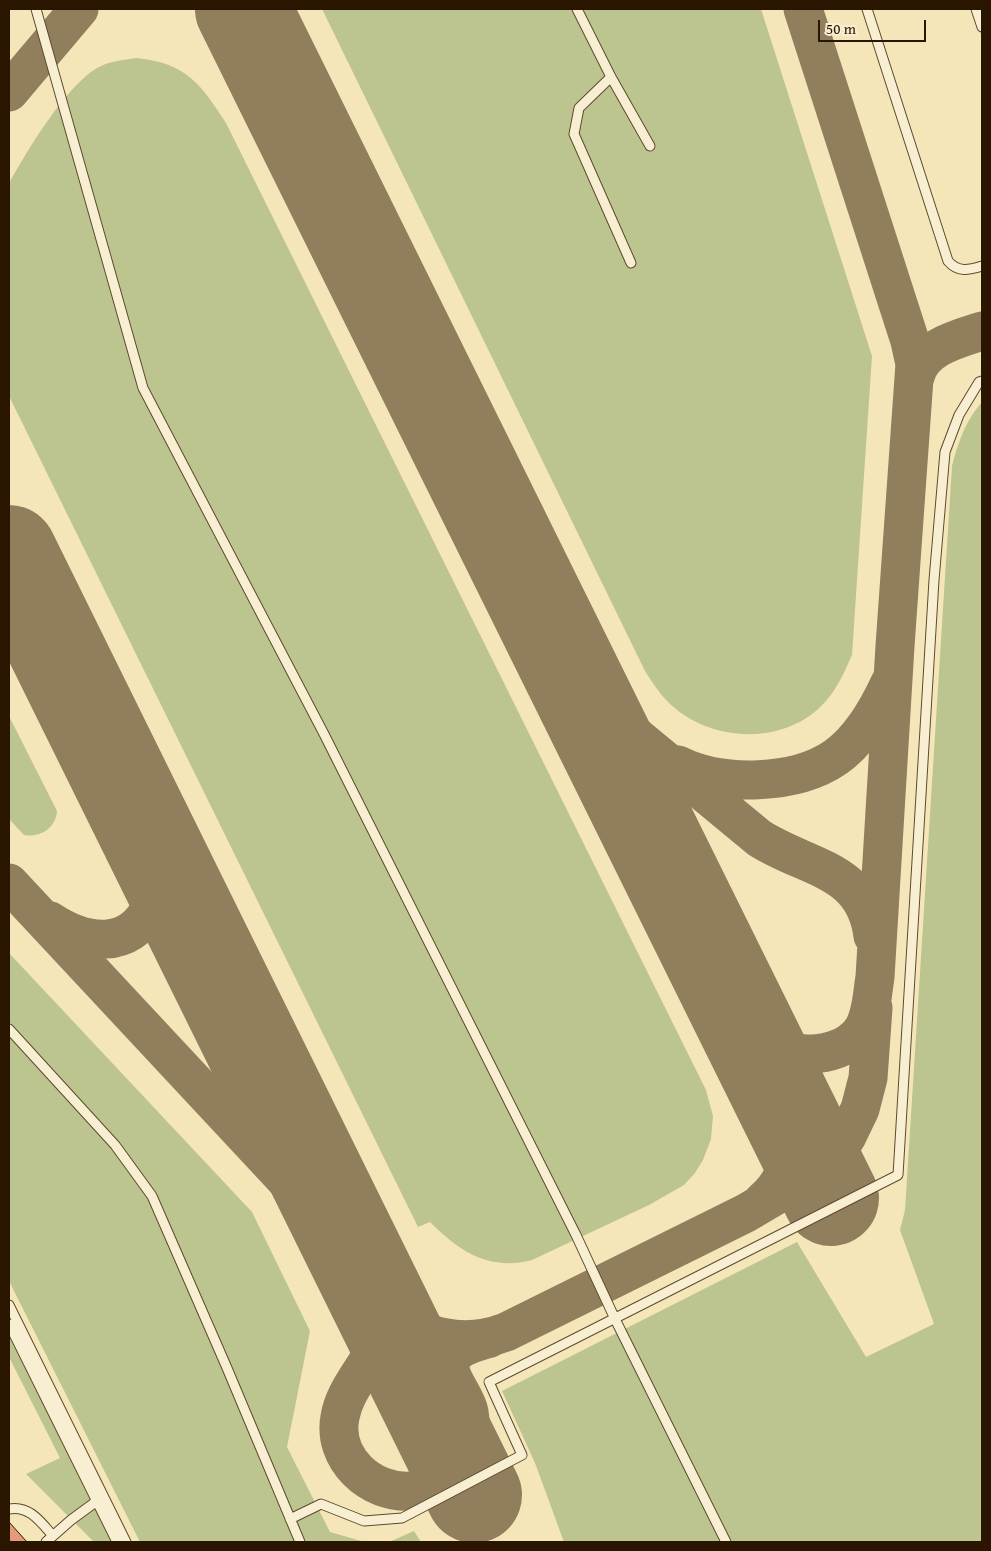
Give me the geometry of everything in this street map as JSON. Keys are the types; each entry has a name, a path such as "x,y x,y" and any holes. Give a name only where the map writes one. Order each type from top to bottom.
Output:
{"lane":[{"path":"36,9 143,388 324,734 576,1235 726,1542"},
{"path":"577,9 611,77 650,146"},
{"path":"867,9 948,261 954,267 962,270 982,266"},
{"path":"976,9 982,27"},
{"path":"611,77 579,108 574,134 631,263"},
{"path":"290,1519 321,1504 364,1521 402,1518 522,1455 489,1382 898,1175 934,580 945,452 959,415 982,380"},
{"path":"9,1029 115,1145 152,1196 300,1542"},
{"path":"9,1305 100,1499 117,1542"},
{"path":"9,1324 100,1499 126,1542"},
{"path":"9,1510 19,1508 35,1516 50,1539 100,1499"}],"green space":[{"path":"322,9 761,9 872,356 852,655 834,690 826,701 809,716 790,726 769,732 747,734 725,732 704,726 685,716 668,702 653,683 645,671"},
{"path":"137,58 154,61 180,70 200,87 226,123 706,1090 713,1116 711,1139 703,1160 684,1185 649,1205 532,1260 517,1263 489,1261 464,1250 430,1222 418,1227 9,396 9,183 48,121 72,89 97,68 116,61"},
{"path":"982,402 982,1542 564,1542 535,1463 502,1391 797,1242 866,1357 934,1324 900,1230 905,1210 952,466 963,432 971,416"},
{"path":"9,716 57,811 54,822 50,827 36,835 24,835 9,819"},
{"path":"9,953 252,1212 310,1331 287,1447 330,1532 365,1542 140,1542 9,1281"},
{"path":"9,1336 111,1542 94,1542 26,1474 60,1458 9,1357"},
{"path":"414,1531 421,1542 389,1542"}],"building":[{"path":"9,1522 27,1542 9,1542"}],"taxiway":[{"path":"9,92 79,9"},
{"path":"242,9 245,13"},
{"path":"736,1007 756,1036 776,1049 803,1054 831,1051 854,1039 863,1029 870,1011 875,977 895,646 915,364 910,341 803,9"},
{"path":"915,377 924,359 932,352 951,341 982,331"},
{"path":"678,765 696,772 737,780 780,778 820,766 836,757 853,742 874,713 890,683"},
{"path":"580,690 759,838 831,873 846,883 859,896 868,914 873,936"},
{"path":"50,921 78,935 106,939 119,937 131,931 142,921 151,907 158,886 155,856 145,829"},
{"path":"9,883 355,1254"},
{"path":"369,1282 388,1306 403,1320 416,1328 445,1338 475,1339 491,1337 506,1332 746,1213 817,1171 839,1149 860,1109 868,1078 873,1008"},
{"path":"763,1201 774,1190 782,1177 790,1150 787,1121 778,1092"},
{"path":"434,1336 403,1334 388,1339 376,1350 343,1404 339,1432 342,1446 348,1459 368,1480 381,1486 411,1491 425,1488 437,1483 457,1465 464,1453 470,1426 467,1406 453,1379 450,1366 451,1360 463,1348 490,1338"}],"runway":[{"path":"243,9 831,1198"},
{"path":"9,553 474,1495"}]}
